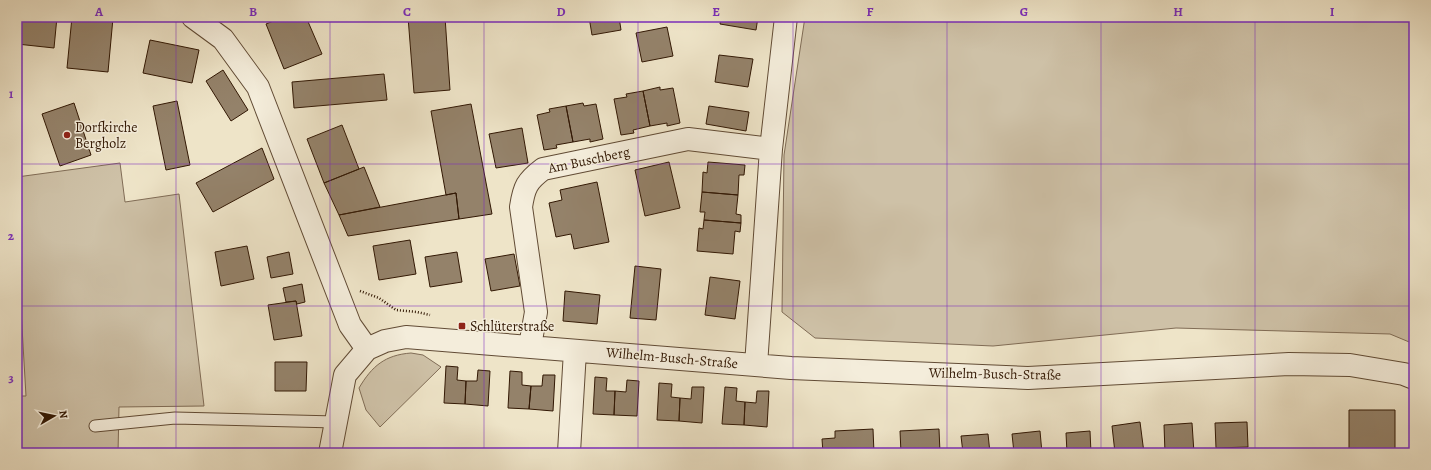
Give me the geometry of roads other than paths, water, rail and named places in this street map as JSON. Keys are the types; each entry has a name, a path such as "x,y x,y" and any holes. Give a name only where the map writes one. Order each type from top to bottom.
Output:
{"street":[{"path":"193,17 223,39 258,87 350,325 367,349 345,375 330,453"},
{"path":"756,365 772,149 786,17"},
{"name":"Am Buschberg","path":"530,346 536,312 521,207 524,192 531,178 543,169 688,139 772,149"},
{"name":"Wilhelm-Busch-Straße","path":"367,349 385,341 406,337 756,365 1028,378 1289,364 1350,365 1404,374 1414,378"},
{"path":"569,453 575,351"}],"lane":[{"path":"95,426 175,418 336,422"}],"place":[{"name":"Dorfkirche Bergholz","path":"67,135"},
{"name":"Schlüterstraße","path":"462,326"}]}
